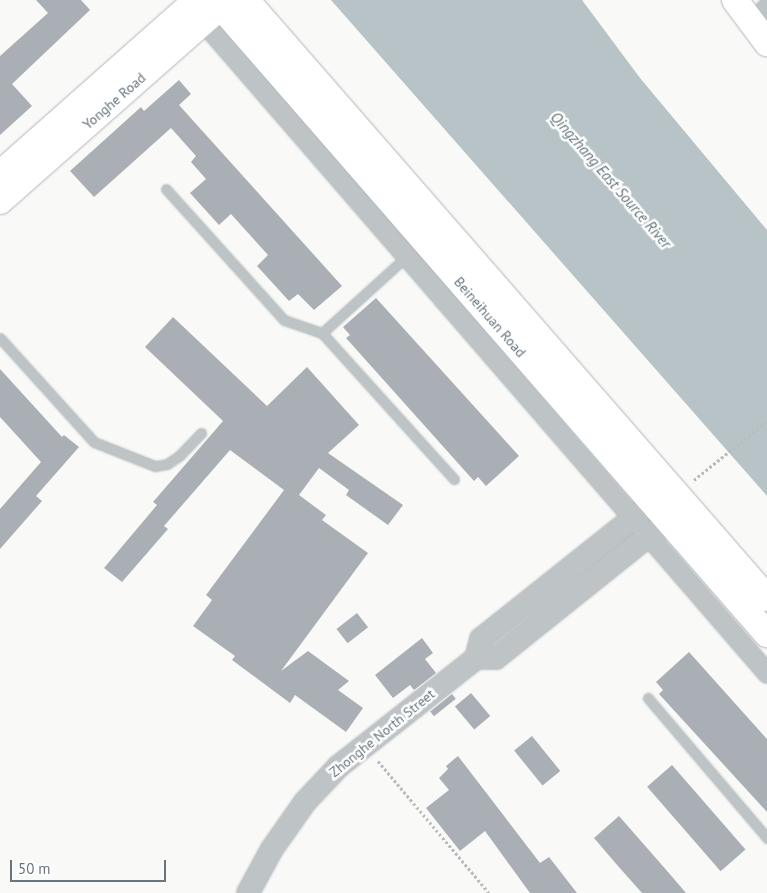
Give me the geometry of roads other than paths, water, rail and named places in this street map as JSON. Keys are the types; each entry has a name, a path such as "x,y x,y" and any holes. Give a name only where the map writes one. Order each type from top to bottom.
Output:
{"main road":[{"name":"Beineihuan Road","path":"246,0 660,512 767,598"},
{"path":"734,0 763,27"},
{"name":"Beineihuan Road","path":"205,5 416,249 660,512 767,634"},
{"name":"Yonghe Road","path":"0,174 205,5"},
{"name":"Yonghe Road","path":"0,201 205,5"}],"street":[{"name":"Zhonghe North Street","path":"248,893 272,849 305,802 339,766 476,658 481,640 660,512"},
{"path":"660,512 767,673"}],"lane":[{"path":"166,190 284,320 322,333 454,479"},
{"path":"322,333 416,249"},
{"path":"0,338 94,442 155,466 179,456 201,433"},
{"path":"648,698 767,838"}],"water":[{"name":"Qingzhang East Source River","path":"331,0 582,0 640,78 767,230 767,496"}]}
